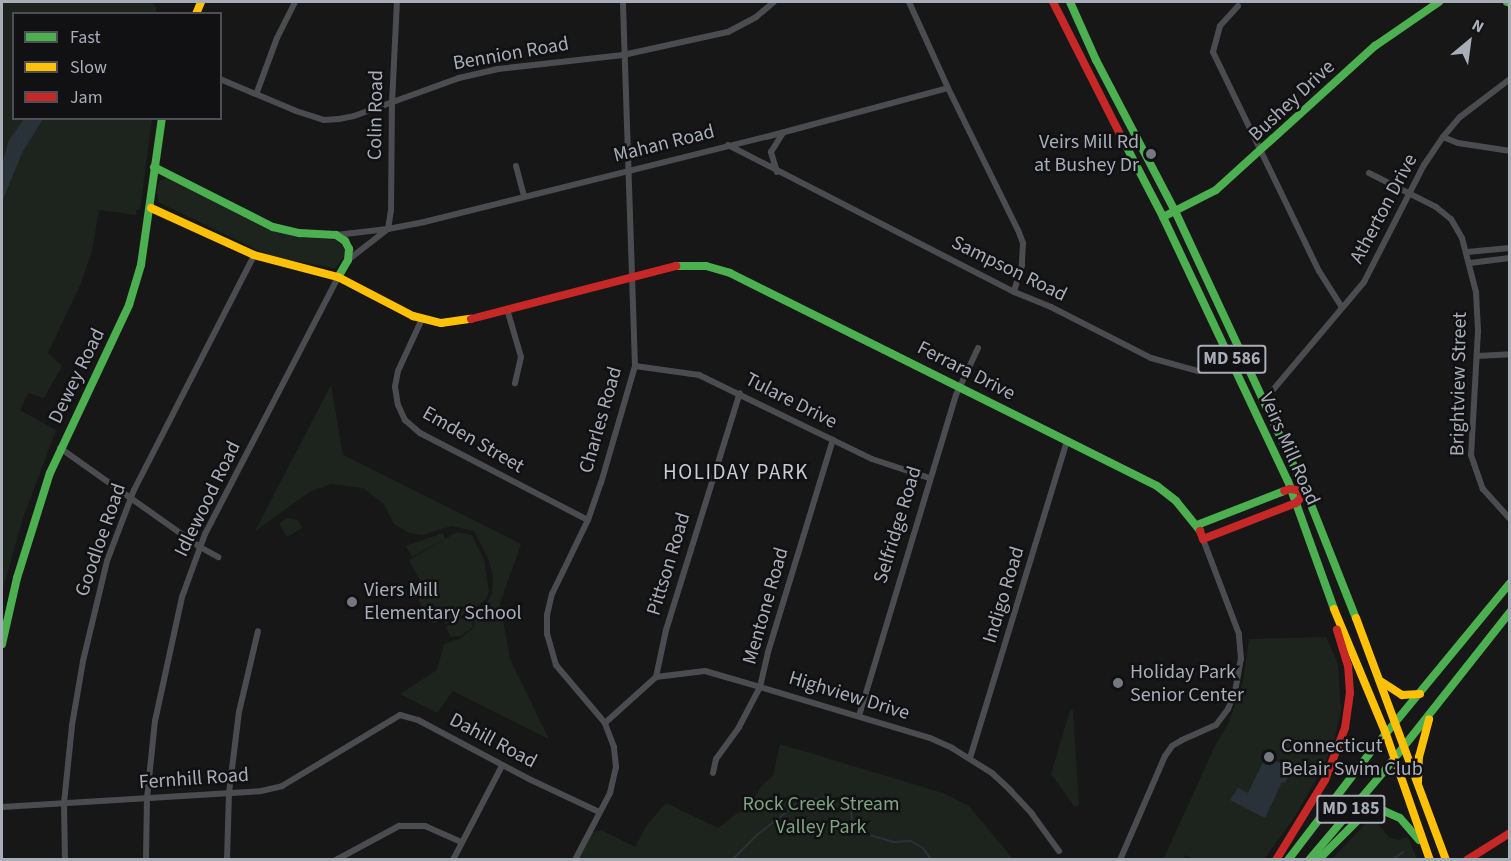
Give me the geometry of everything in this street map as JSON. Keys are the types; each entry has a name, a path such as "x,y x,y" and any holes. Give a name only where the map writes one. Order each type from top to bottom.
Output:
{"main road":[{"name":"Veirs Mill Road","path":"1053,2 1232,360 1290,489 1325,587 1386,734 1430,860"},
{"name":"Veirs Mill Road","path":"1070,2 1096,60 1175,211 1306,492 1396,722 1446,860"},
{"name":"Bushey Drive","path":"1162,217 1216,190 1261,152 1375,46 1439,2"},
{"name":"Dewey Road","path":"2,644 29,536 60,448 129,305 141,265 151,208 154,167 162,120"},
{"name":"Mahan Road","path":"154,167 273,227 299,233 336,235"},
{"path":"151,208 193,225 254,255 338,277"},
{"path":"336,235 345,241 349,249 348,260"},
{"name":"Mahan Road","path":"338,277 348,260"},
{"name":"Ferrara Drive","path":"338,277 422,319 453,323 678,266 706,266 730,273 959,385 1156,486 1176,501 1197,525 1203,539"},
{"path":"1197,525 1290,489 1306,492"},
{"path":"1203,539 1296,503 1306,492"},
{"name":"MD 185","path":"1288,860 1386,734 1509,583"},
{"path":"1275,860 1325,780 1345,728 1350,693 1348,666 1325,587"},
{"name":"MD 185","path":"1309,860 1394,759 1509,612"},
{"path":"1380,680 1399,694 1410,696 1420,694"},
{"path":"1418,784 1422,738 1436,706"},
{"path":"1318,860 1361,817 1384,811 1395,814 1408,825 1426,850"},
{"path":"1467,860 1502,840 1509,833"}],"street":[{"path":"257,92 277,38 295,2"},
{"name":"Colin Road","path":"388,229 391,210 392,103 397,2"},
{"name":"Charles Road","path":"575,860 610,793 616,767 614,747 605,723 556,665 547,634 547,615 552,594 588,520 635,366 623,2"},
{"name":"Bennion Road","path":"222,80 257,92 296,111 324,120 354,116 459,78 498,69 623,55 728,32 756,17 774,2"},
{"path":"909,2 1023,243 1022,265 1014,292"},
{"path":"1238,6 1220,26 1213,52 1319,271 1341,306"},
{"name":"Atherton Drive","path":"1272,391 1341,306 1364,282 1424,165 1443,137 1460,117 1509,79"},
{"name":"Mahan Road","path":"336,235 424,222 948,88"},
{"path":"777,172 771,152 783,132"},
{"path":"1443,137 1458,143 1509,151"},
{"name":"Sampson Road","path":"728,145 1014,292 1051,307 1151,358 1198,371 1232,360"},
{"path":"516,165 524,195"},
{"name":"Brightview Street","path":"1369,173 1436,207 1451,219 1467,252 1476,300 1478,356 1472,455 1482,489 1509,519"},
{"name":"Mahan Road","path":"348,260 388,229"},
{"path":"1467,252 1509,248"},
{"name":"Goodloe Road","path":"65,860 64,803 72,725 83,661 108,561 131,497 254,255"},
{"path":"1470,263 1509,258"},
{"name":"Idlewood Road","path":"146,860 147,798 155,721 167,655 182,597 200,547 338,277"},
{"path":"507,309 521,357 515,383"},
{"name":"Emden Street","path":"422,319 398,371 395,387 398,405 405,420 420,433 438,443 588,520"},
{"name":"Selfridge Road","path":"859,716 929,478 959,385 978,348"},
{"path":"1478,356 1509,354"},
{"name":"Tulare Drive","path":"635,366 699,375 833,440 900,470 929,478"},
{"name":"Pittson Road","path":"656,677 666,630 740,393"},
{"name":"Mentone Road","path":"713,773 716,759 739,727 760,687 768,652 833,440"},
{"name":"Indigo Road","path":"970,758 1067,441"},
{"path":"60,448 200,547 218,557"},
{"name":"Ferrara Drive","path":"1120,860 1165,756 1172,746 1216,725 1224,717 1235,692 1241,659 1239,634 1203,539"},
{"path":"227,860 229,793 245,676 258,631"},
{"name":"Highview Drive","path":"656,677 705,671 930,738 970,758 992,773 1032,814 1059,851"},
{"path":"605,723 656,677"},
{"name":"Dahill Road","path":"372,731 400,715 418,720 502,766 599,812"},
{"name":"Fernhill Road","path":"2,807 261,792 282,786 372,731"},
{"path":"453,860 502,766"},
{"path":"336,860 399,826 425,826 461,842"}],"green space":[{"path":"2,2 151,2 157,8 155,12 12,12 12,120 152,120 140,210 137,209 136,215 99,210 92,251 81,283 48,353 62,366 44,398 28,393 20,410 56,430 23,518 2,592"},
{"path":"167,178 269,229 298,237 335,240 343,246 346,255 335,268 272,257 158,202 157,187 160,181"},
{"path":"331,385 343,455 521,544 500,603 510,659 549,739 453,691 437,713 400,694 437,670 444,644 461,638 474,627 474,614 486,605 492,594 493,576 488,558 474,531 451,526 423,535 409,533 394,524 384,504 363,488 331,484 311,491 255,531"},
{"path":"288,518 298,520 302,528 287,537 279,523"},
{"path":"457,532 472,535 484,560 489,592 486,599 474,609 446,624 442,620 435,623 428,621 418,599 427,594 409,560"},
{"path":"443,533 445,539 412,557 406,546"},
{"path":"472,613 473,627 461,636 451,637 446,627"},
{"name":"Connecticut Belair Swim Club","path":"1326,637 1338,664 1341,710 1334,741 1323,768 1292,821 1264,859 1193,859 1185,855 1184,859 1163,860 1215,746 1229,722 1243,682 1249,639"},
{"path":"1070,710 1073,710 1079,805 1075,807 1051,774"},
{"name":"Rock Creek Stream Valley Park","path":"780,744 943,793 969,806 1013,859 575,860 589,833 601,830 635,847 646,826 666,803 718,828 752,802 762,785 773,776"},
{"path":"1375,821 1390,838 1399,840 1408,837 1417,859 1332,859 1367,822"}],"shaded area":[{"path":"23,120 42,120 22,153 2,202 2,164 9,140"},
{"path":"1266,756 1292,769 1285,783 1282,782 1265,818 1230,800 1238,788 1248,793"}],"waterway":[{"path":"732,860 757,835 802,800 827,798 838,799 851,811 852,821 866,834 894,842 911,841 923,848 931,860"},
{"path":"1392,860 1403,852"}],"traffic: fast":[{"path":"1070,2 1096,60 1175,211 1306,492 1356,618"},
{"path":"1163,217 1216,190 1375,46 1439,2"},
{"path":"2,644 17,578 50,473 129,305 141,265 162,120"},
{"path":"1123,140 1163,217 1288,481 1334,609"},
{"path":"154,167 273,227 299,233 336,235 345,241 349,249 348,260 338,277"},
{"path":"676,266 706,266 730,273 1157,486 1176,501 1200,531"},
{"path":"1197,525 1284,491"},
{"path":"1288,860 1369,754 1510,583"},
{"path":"1309,860 1390,764 1510,612"},
{"path":"1318,860 1361,817 1372,812 1384,811 1400,818 1419,840"}],"traffic: slow":[{"path":"197,12 201,2"},
{"path":"151,208 254,255 338,277 413,316 441,323 471,319"},
{"path":"1334,609 1386,734 1430,860"},
{"path":"1356,618 1446,860"},
{"path":"1382,682 1402,695 1420,694"},
{"path":"1418,782 1419,757 1429,719"}],"traffic: jam":[{"path":"1053,2 1123,140"},
{"path":"471,319 676,266"},
{"path":"1200,531 1203,539 1296,503 1306,492 1290,489 1284,491"},
{"path":"1276,860 1325,780 1345,728 1350,693 1348,666 1337,630"},
{"path":"1467,860 1510,833"}],"place":[{"name":"Veirs Mill Rd at Bushey Dr","path":"1151,154"},
{"name":"Viers Mill Elementary School","path":"352,602"},
{"name":"Holiday Park Senior Center","path":"1118,683"},
{"name":"Connecticut Belair Swim Club","path":"1269,757"}],"district":[{"name":"HOLIDAY PARK","path":"736,472"}]}
